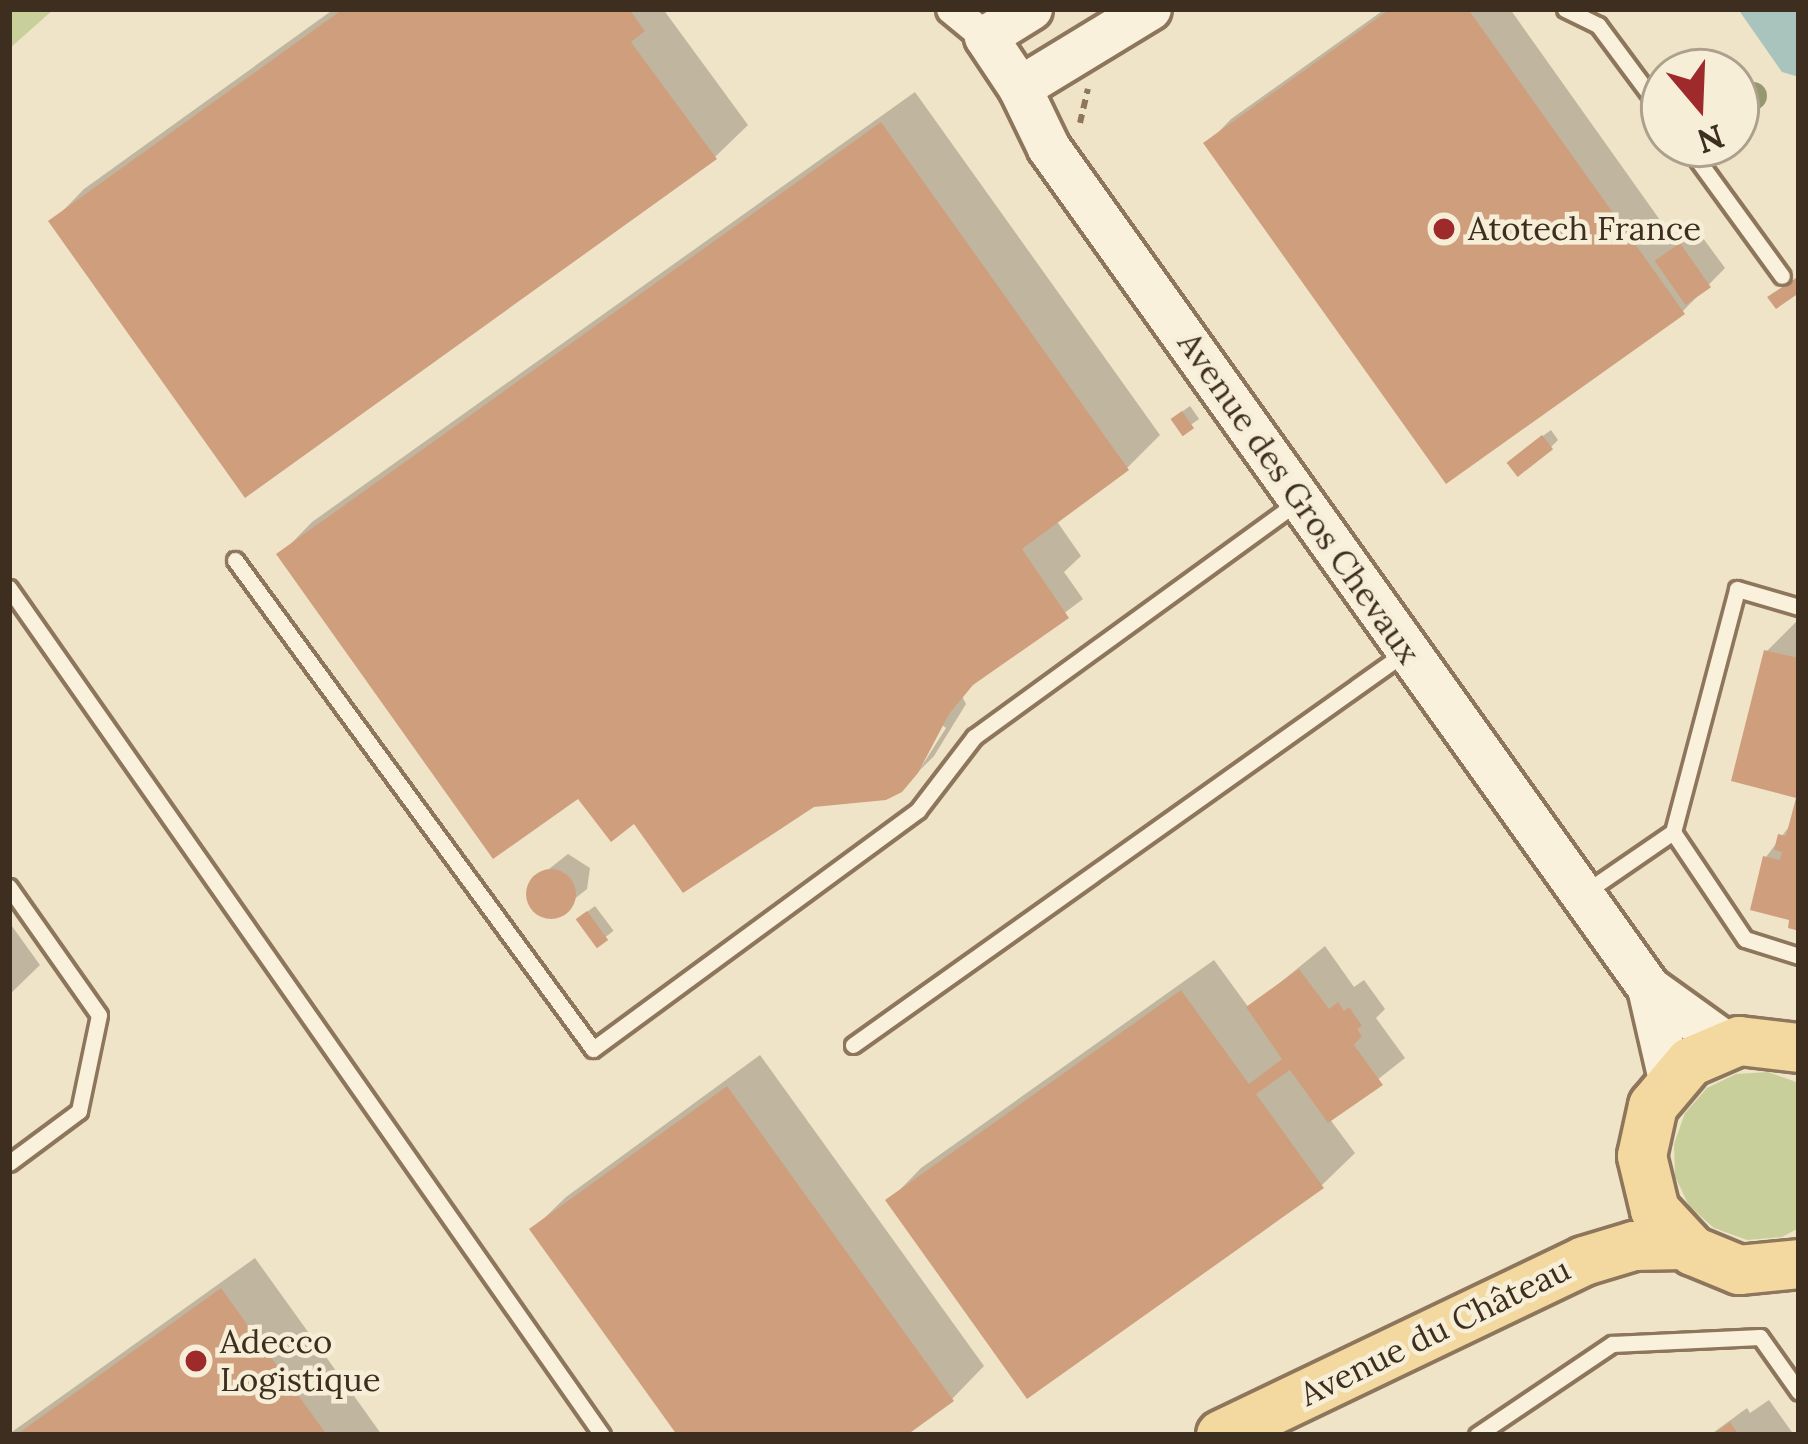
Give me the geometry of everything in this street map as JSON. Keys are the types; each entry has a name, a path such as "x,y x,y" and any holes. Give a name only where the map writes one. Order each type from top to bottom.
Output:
{"main road":[{"path":"1799,1048 1763,1040 1727,1044 1690,1062 1670,1080 1646,1125 1643,1177 1655,1210 1684,1245 1739,1270 1799,1264"},
{"name":"Avenue du Château","path":"1584,1261 1618,1223 1643,1177"},
{"name":"Avenue du Château","path":"1221,1435 1584,1261 1634,1246 1684,1245"}],"street":[{"name":"Avenue des Gros Chevaux","path":"952,9 986,37 1020,88 1049,148 1648,988 1727,1044"},
{"path":"986,37 1031,9"},
{"path":"1020,88 1150,9"},
{"name":"Avenue des Gros Chevaux","path":"1648,988 1670,1080"}],"lane":[{"path":"1564,9 1598,25 1640,82"},
{"path":"1703,168 1782,276"},
{"path":"236,560 593,1049 918,810 974,737 1300,500"},
{"path":"9,588 602,1435"},
{"path":"1582,895 1673,832 1737,589 1799,607"},
{"path":"853,1045 1408,650"},
{"path":"1673,832 1744,940 1799,956"},
{"path":"9,887 99,1015 80,1111 9,1163"},
{"path":"1477,1435 1612,1344 1760,1336 1799,1392"}],"path":[{"path":"1081,123 1090,78"}],"green space":[{"path":"9,9 54,9 9,49"},
{"path":"1768,1072 1799,1083 1799,1228 1782,1237 1747,1240 1714,1228 1689,1206 1675,1176 1674,1144 1685,1113 1707,1088 1736,1074"}],"water":[{"path":"1738,9 1799,9 1799,77 1782,72"}],"building":[{"path":"343,9 629,9 645,31 631,42 717,159 245,498 48,221"},
{"name":"Atotech France","path":"1390,9 1468,9 1685,314 1446,484 1203,143"},
{"path":"881,122 1129,470 1022,549 1069,618 973,685 949,714 918,773 902,792 886,800 814,807 683,893 634,824 611,842 578,799 493,859 276,554"},
{"path":"1680,243 1711,287 1686,305 1655,261"},
{"path":"1799,276 1799,293 1776,309 1767,297"},
{"path":"1182,411 1194,428 1183,436 1171,419"},
{"path":"1542,435 1553,449 1518,477 1507,463"},
{"path":"1764,650 1799,658 1799,931 1788,928 1789,920 1750,910 1763,856 1780,860 1782,852 1774,850 1778,834 1786,836 1796,798 1731,781"},
{"path":"551,869 568,877 576,894 568,911 551,919 534,911 526,894 534,877"},
{"path":"587,911 608,940 597,948 576,919"},
{"path":"1299,969 1329,1009 1338,1002 1344,1011 1349,1007 1362,1026 1357,1029 1362,1036 1354,1045 1383,1085 1328,1123 1290,1070 1256,1094 1324,1188 1027,1399 885,1200 1181,990 1249,1084 1282,1059 1246,1007"},
{"path":"727,1086 954,1401 907,1435 677,1435 529,1229"},
{"name":"Adecco Logistique","path":"221,1288 327,1435 16,1435"},
{"path":"1730,1422 1739,1435 1712,1435"}],"place":[{"name":"Atotech France","path":"1444,229"},
{"name":"Adecco Logistique","path":"196,1361"}]}
